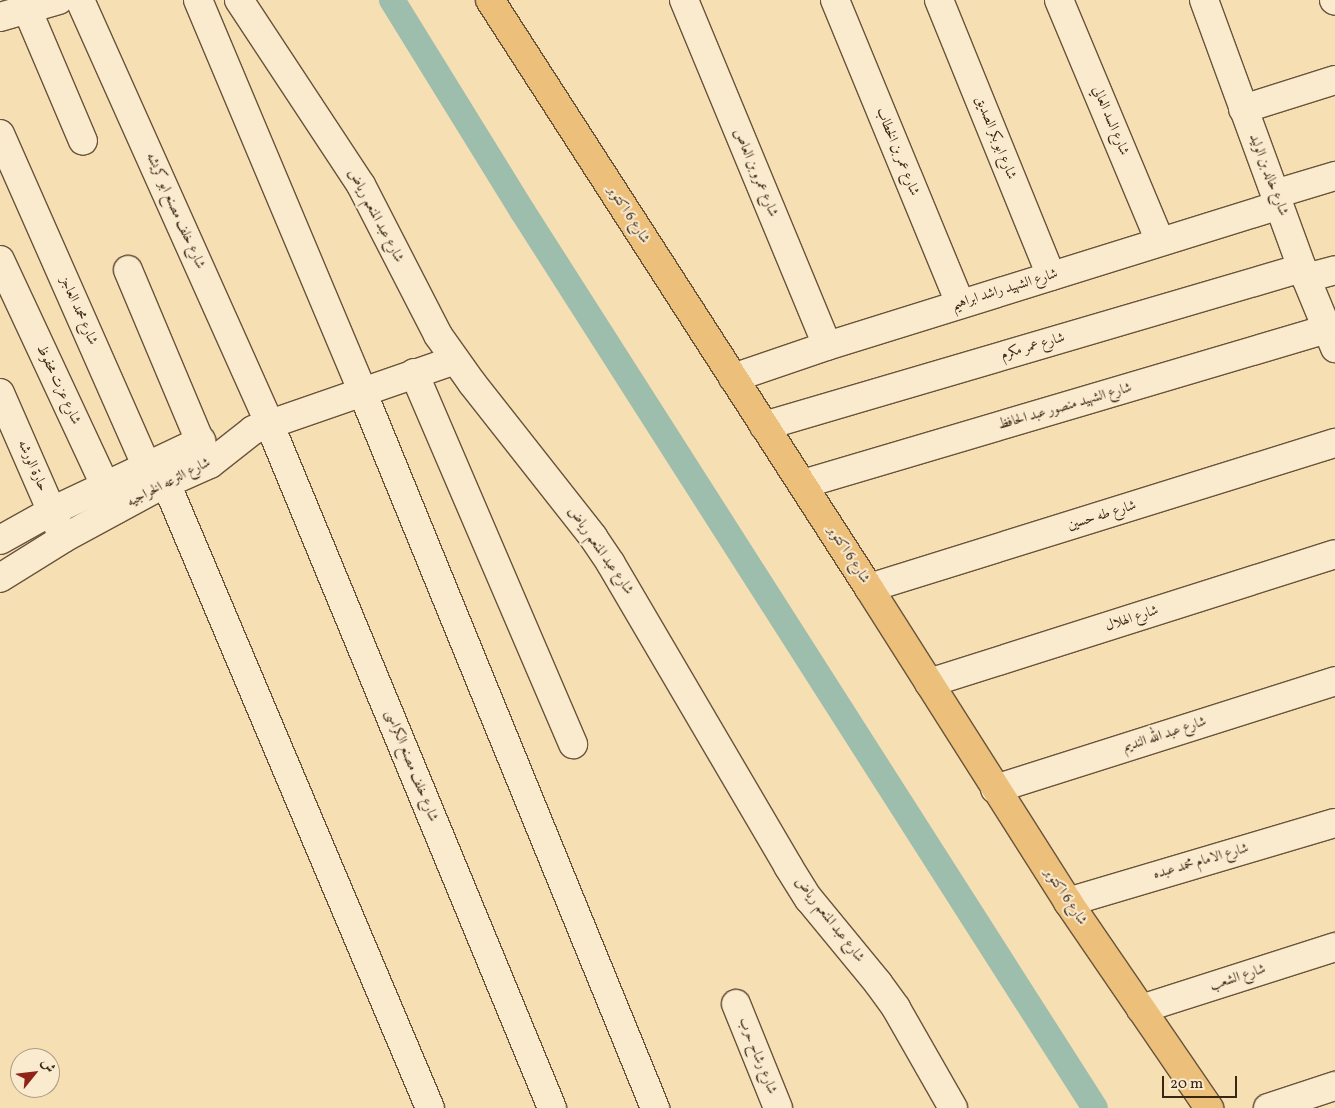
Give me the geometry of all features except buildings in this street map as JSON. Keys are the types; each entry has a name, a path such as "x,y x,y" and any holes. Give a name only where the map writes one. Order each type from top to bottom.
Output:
{"main road":[{"name":"شارع 6 اكتوبر","path":"490,0 869,588 1068,902 1208,1108"}],"street":[{"path":"0,17 58,0"},
{"name":"شارع خلف مصنع ابو كريشه","path":"80,0 269,423"},
{"path":"198,0 362,391 655,1108"},
{"name":"شارع عبد المنعم رياض","path":"238,0 361,185 423,308 455,360 593,537 611,564 788,866 815,906 896,1008 953,1108"},
{"name":"شارع عمرو بن العاص","path":"684,0 827,346"},
{"name":"شارع عمر بن الخطاب","path":"835,0 960,304"},
{"name":"شارع ابو بكر الصديق","path":"939,0 1051,276"},
{"name":"شارع السد العالي","path":"1059,0 1160,242"},
{"name":"شارع خالد بن الوليد","path":"1204,0 1304,273 1331,338"},
{"path":"27,9 83,141"},
{"path":"1243,109 1335,80"},
{"name":"شارع محمد العاجز","path":"0,134 156,479 430,1108"},
{"name":"شارع الشهيد راشد ابراهيم","path":"733,378 827,346 1160,242 1335,176"},
{"name":"شارع عزت محفوظ","path":"0,260 111,498"},
{"path":"128,270 205,452"},
{"name":"شارع عمر مكرم","path":"764,426 1304,273 1335,270"},
{"name":"شارع الشهيد منصور عبد الحافظ","path":"802,484 1331,338"},
{"name":"شارع الترعه الخراجيه","path":"3,529 52,511 111,498 156,479 205,452 239,439 269,423 455,360"},
{"path":"414,373 574,744"},
{"name":"حارة الورشه","path":"0,393 64,538"},
{"name":"شارع خلف مصنع الكراسى","path":"269,423 552,1108"},
{"name":"شارع طه حسين","path":"869,588 1335,443"},
{"name":"شارع الترعه الخراجيه","path":"0,578 64,538 111,498"},
{"path":"3,529 24,562"},
{"name":"شارع الهلال","path":"929,683 1335,554"},
{"name":"شارع عبد الله النديم","path":"995,789 1335,681"},
{"name":"شارع الامام محمد عبده","path":"1068,902 1335,823"},
{"name":"شارع الشعب","path":"1141,1009 1335,947"},
{"name":"شارع رشاح حرب","path":"736,1004 778,1108"},
{"path":"1268,1108 1335,1086"}],"waterway":[{"path":"392,0 523,212 1095,1108"}]}
